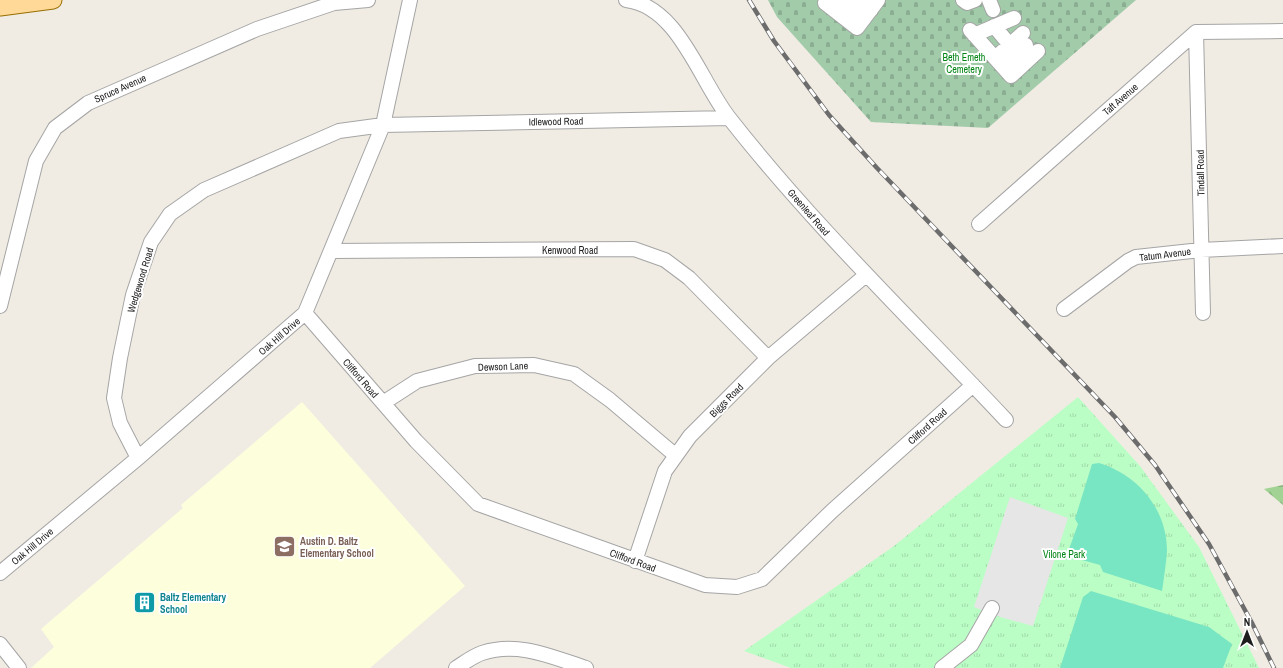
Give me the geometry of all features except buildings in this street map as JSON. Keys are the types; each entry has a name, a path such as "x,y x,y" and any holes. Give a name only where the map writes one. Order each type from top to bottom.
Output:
{"main road":[{"path":"0,7 53,0"}],"street":[{"name":"Spruce Avenue","path":"0,306 36,161 55,128 88,102 257,28 334,2 368,0"},
{"name":"Oak Hill Drive","path":"0,573 138,458 305,313 383,125 410,0"},
{"name":"Greenleaf Road","path":"626,0 636,1 654,10 669,22 729,118 828,235 974,385 1006,420"},
{"path":"828,0 825,3 873,6"},
{"path":"848,5 857,28 873,6"},
{"path":"1196,32 1283,31"},
{"path":"995,58 972,32 1017,39"},
{"name":"Taft Avenue","path":"979,224 1196,32"},
{"name":"Tindall Road","path":"1196,32 1203,313"},
{"path":"995,58 1017,39"},
{"path":"995,58 1017,39"},
{"name":"Idlewood Road","path":"383,125 729,118"},
{"name":"Wedgewood Road","path":"138,458 120,423 114,398 120,358 133,295 151,242 170,214 204,190 339,132 383,125"},
{"name":"Tatum Avenue","path":"1064,309 1128,261 1136,257 1202,250 1283,246"},
{"name":"Kenwood Road","path":"331,251 634,249 665,260 689,278 768,358"},
{"name":"Biggs Road","path":"635,561 665,471 690,436 768,358 866,275"},
{"name":"Clifford Road","path":"305,313 416,441 478,504 705,585 737,587 762,578 832,511 974,385"},
{"name":"Dewson Lane","path":"382,403 417,381 475,366 534,365 574,374 610,400 675,455"},
{"path":"942,668 971,646 992,608"},
{"path":"0,644 19,668"},
{"path":"456,668 481,653 504,648 531,650 586,668"}],"shaded area":[{"name":"Austin D. Baltz Elementary School","path":"302,402 465,586 370,668 31,668 54,647 41,629 183,508 181,505"},
{"path":"1010,497 1068,518 1033,626 1000,617 974,607"}],"green space":[{"name":"Beth Emeth Cemetery","path":"768,0 1136,0 988,128 871,122 777,17"},
{"name":"Vilone Park","path":"1078,397 1140,466 1199,547 1259,668 791,668 744,651 894,546"},
{"path":"1099,463 1126,476 1138,485 1156,508 1162,521 1166,536 1167,551 1162,591 1103,572 1100,565 1071,557 1068,552 1078,524 1075,519 1092,464"},
{"path":"1283,485 1283,505 1264,489"},
{"path":"1091,591 1209,627 1232,644 1223,668 1060,668 1083,597"}],"railway":[{"path":"749,0 774,41 829,115 877,168 1115,417 1155,465 1209,544 1252,623 1274,668"}],"place":[{"name":"Austin D. Baltz Elementary School","path":"284,547"},
{"name":"Baltz Elementary School","path":"144,603"}]}
